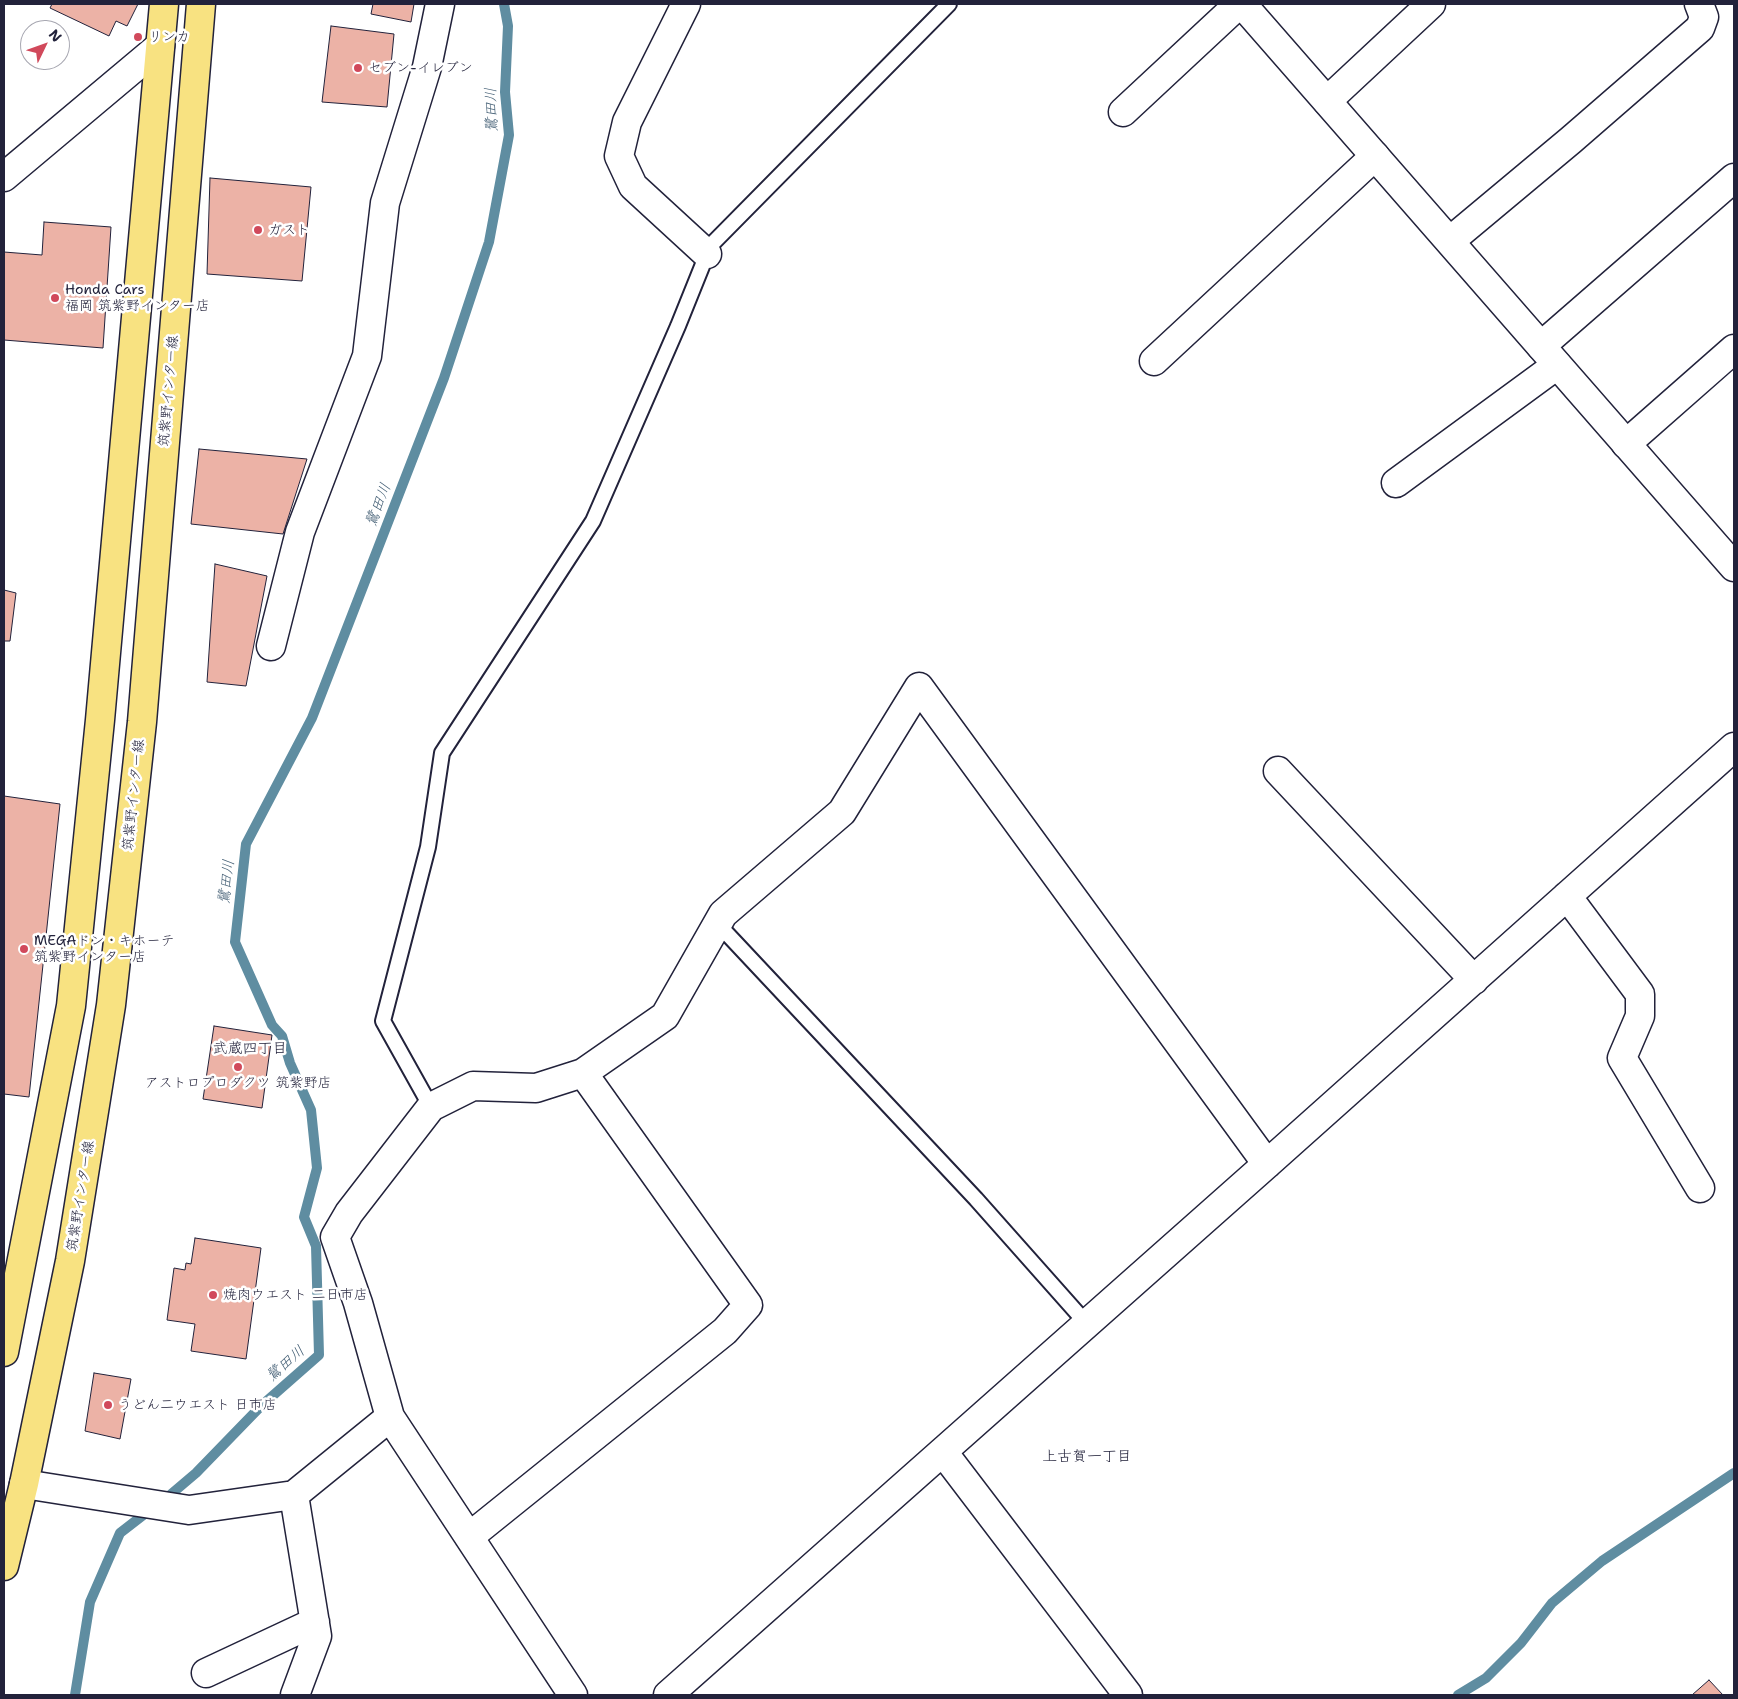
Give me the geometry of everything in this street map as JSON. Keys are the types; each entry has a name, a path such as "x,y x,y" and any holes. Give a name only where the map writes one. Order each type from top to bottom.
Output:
{"main road":[{"path":"4,1352 72,1006 100,720 164,4"},
{"name":"筑紫野インター線","path":"160,46 204,7"},
{"name":"筑紫野インター線","path":"4,1566 24,1484 70,1261 111,1005 142,722 204,7"}],"street":[{"path":"271,646 300,532 367,356 385,203 427,67 440,4"},
{"path":"686,4 627,122 619,156 633,186 707,254"},
{"path":"1123,112 1241,4 1734,567"},
{"path":"1327,101 1431,4"},
{"path":"1450,241 1571,140 1700,28 1704,17 1699,4"},
{"path":"4,177 160,46"},
{"path":"1154,360 1375,156"},
{"path":"1396,483 1549,356 1734,178"},
{"path":"1626,444 1734,349"},
{"path":"573,1695 390,1417 358,1304 335,1237 349,1213 431,1107 473,1086 536,1088 583,1073 664,1016 722,914 842,812 919,687 1267,1164"},
{"path":"668,1695 1734,747"},
{"path":"1278,771 1474,980"},
{"path":"1567,896 1640,994 1640,1016 1622,1058 1700,1188"},
{"path":"469,1537 725,1332 748,1305 583,1073"},
{"path":"24,1484 190,1510 294,1495 390,1417"},
{"path":"943,1452 1128,1695"},
{"path":"294,1495 317,1636 295,1695"},
{"path":"206,1673 315,1622"}],"lane":[{"path":"431,1107 383,1021 428,847 442,753 593,521 713,243 949,4"},
{"path":"717,923 976,1199 1087,1324"}],"building":[{"path":"52,4 138,4 127,26 116,21 109,36 50,8"},
{"path":"373,4 414,4 411,22 371,14"},
{"name":"セブン-イレブン","path":"331,26 394,34 387,107 322,102"},
{"name":"ガスト","path":"210,178 311,187 302,281 207,274"},
{"name":"Honda Cars 福岡 筑紫野インター店","path":"44,222 111,227 103,348 4,340 4,252 42,255"},
{"path":"199,449 307,459 283,534 191,524"},
{"path":"215,564 267,576 246,686 207,682"},
{"path":"4,590 16,593 10,641 4,641"},
{"name":"MEGAドン・キホーテ 筑紫野インター店","path":"4,796 60,804 29,1097 4,1094"},
{"name":"アストロプロダクツ 筑紫野店","path":"214,1026 272,1035 262,1108 203,1099"},
{"name":"焼肉ウエスト 二日市店","path":"195,1238 261,1248 246,1359 191,1351 195,1324 167,1320 174,1268 185,1270 186,1263 191,1264"},
{"name":"うどん二ウエスト 日市店","path":"94,1373 131,1379 120,1439 85,1431"},
{"path":"1709,1680 1723,1695 1692,1695"}],"waterway":[{"name":"鷺田川","path":"163,1501 196,1473 261,1406 319,1355 316,1246 304,1217 317,1168 311,1110 290,1063 282,1036 272,1025 235,942 246,844 312,718 444,378 489,242 509,135 505,92 508,26 504,4"},
{"path":"1458,1695 1486,1678 1521,1643 1552,1603 1602,1561 1734,1473"},
{"name":"鷺田川","path":"75,1695 90,1602 120,1533 151,1509"}],"place":[{"name":"リンカ","path":"138,37"},
{"name":"セブン-イレブン","path":"358,68"},
{"name":"ガスト","path":"258,230"},
{"name":"Honda Cars 福岡 筑紫野インター店","path":"55,298"},
{"name":"MEGAドン・キホーテ 筑紫野インター店","path":"24,949"},
{"name":"アストロプロダクツ 筑紫野店","path":"238,1067"},
{"name":"焼肉ウエスト 二日市店","path":"213,1295"},
{"name":"うどん二ウエスト 日市店","path":"108,1405"}],"district":[{"name":"武蔵四丁目","path":"250,1049"},
{"name":"上古賀一丁目","path":"1087,1457"}]}
